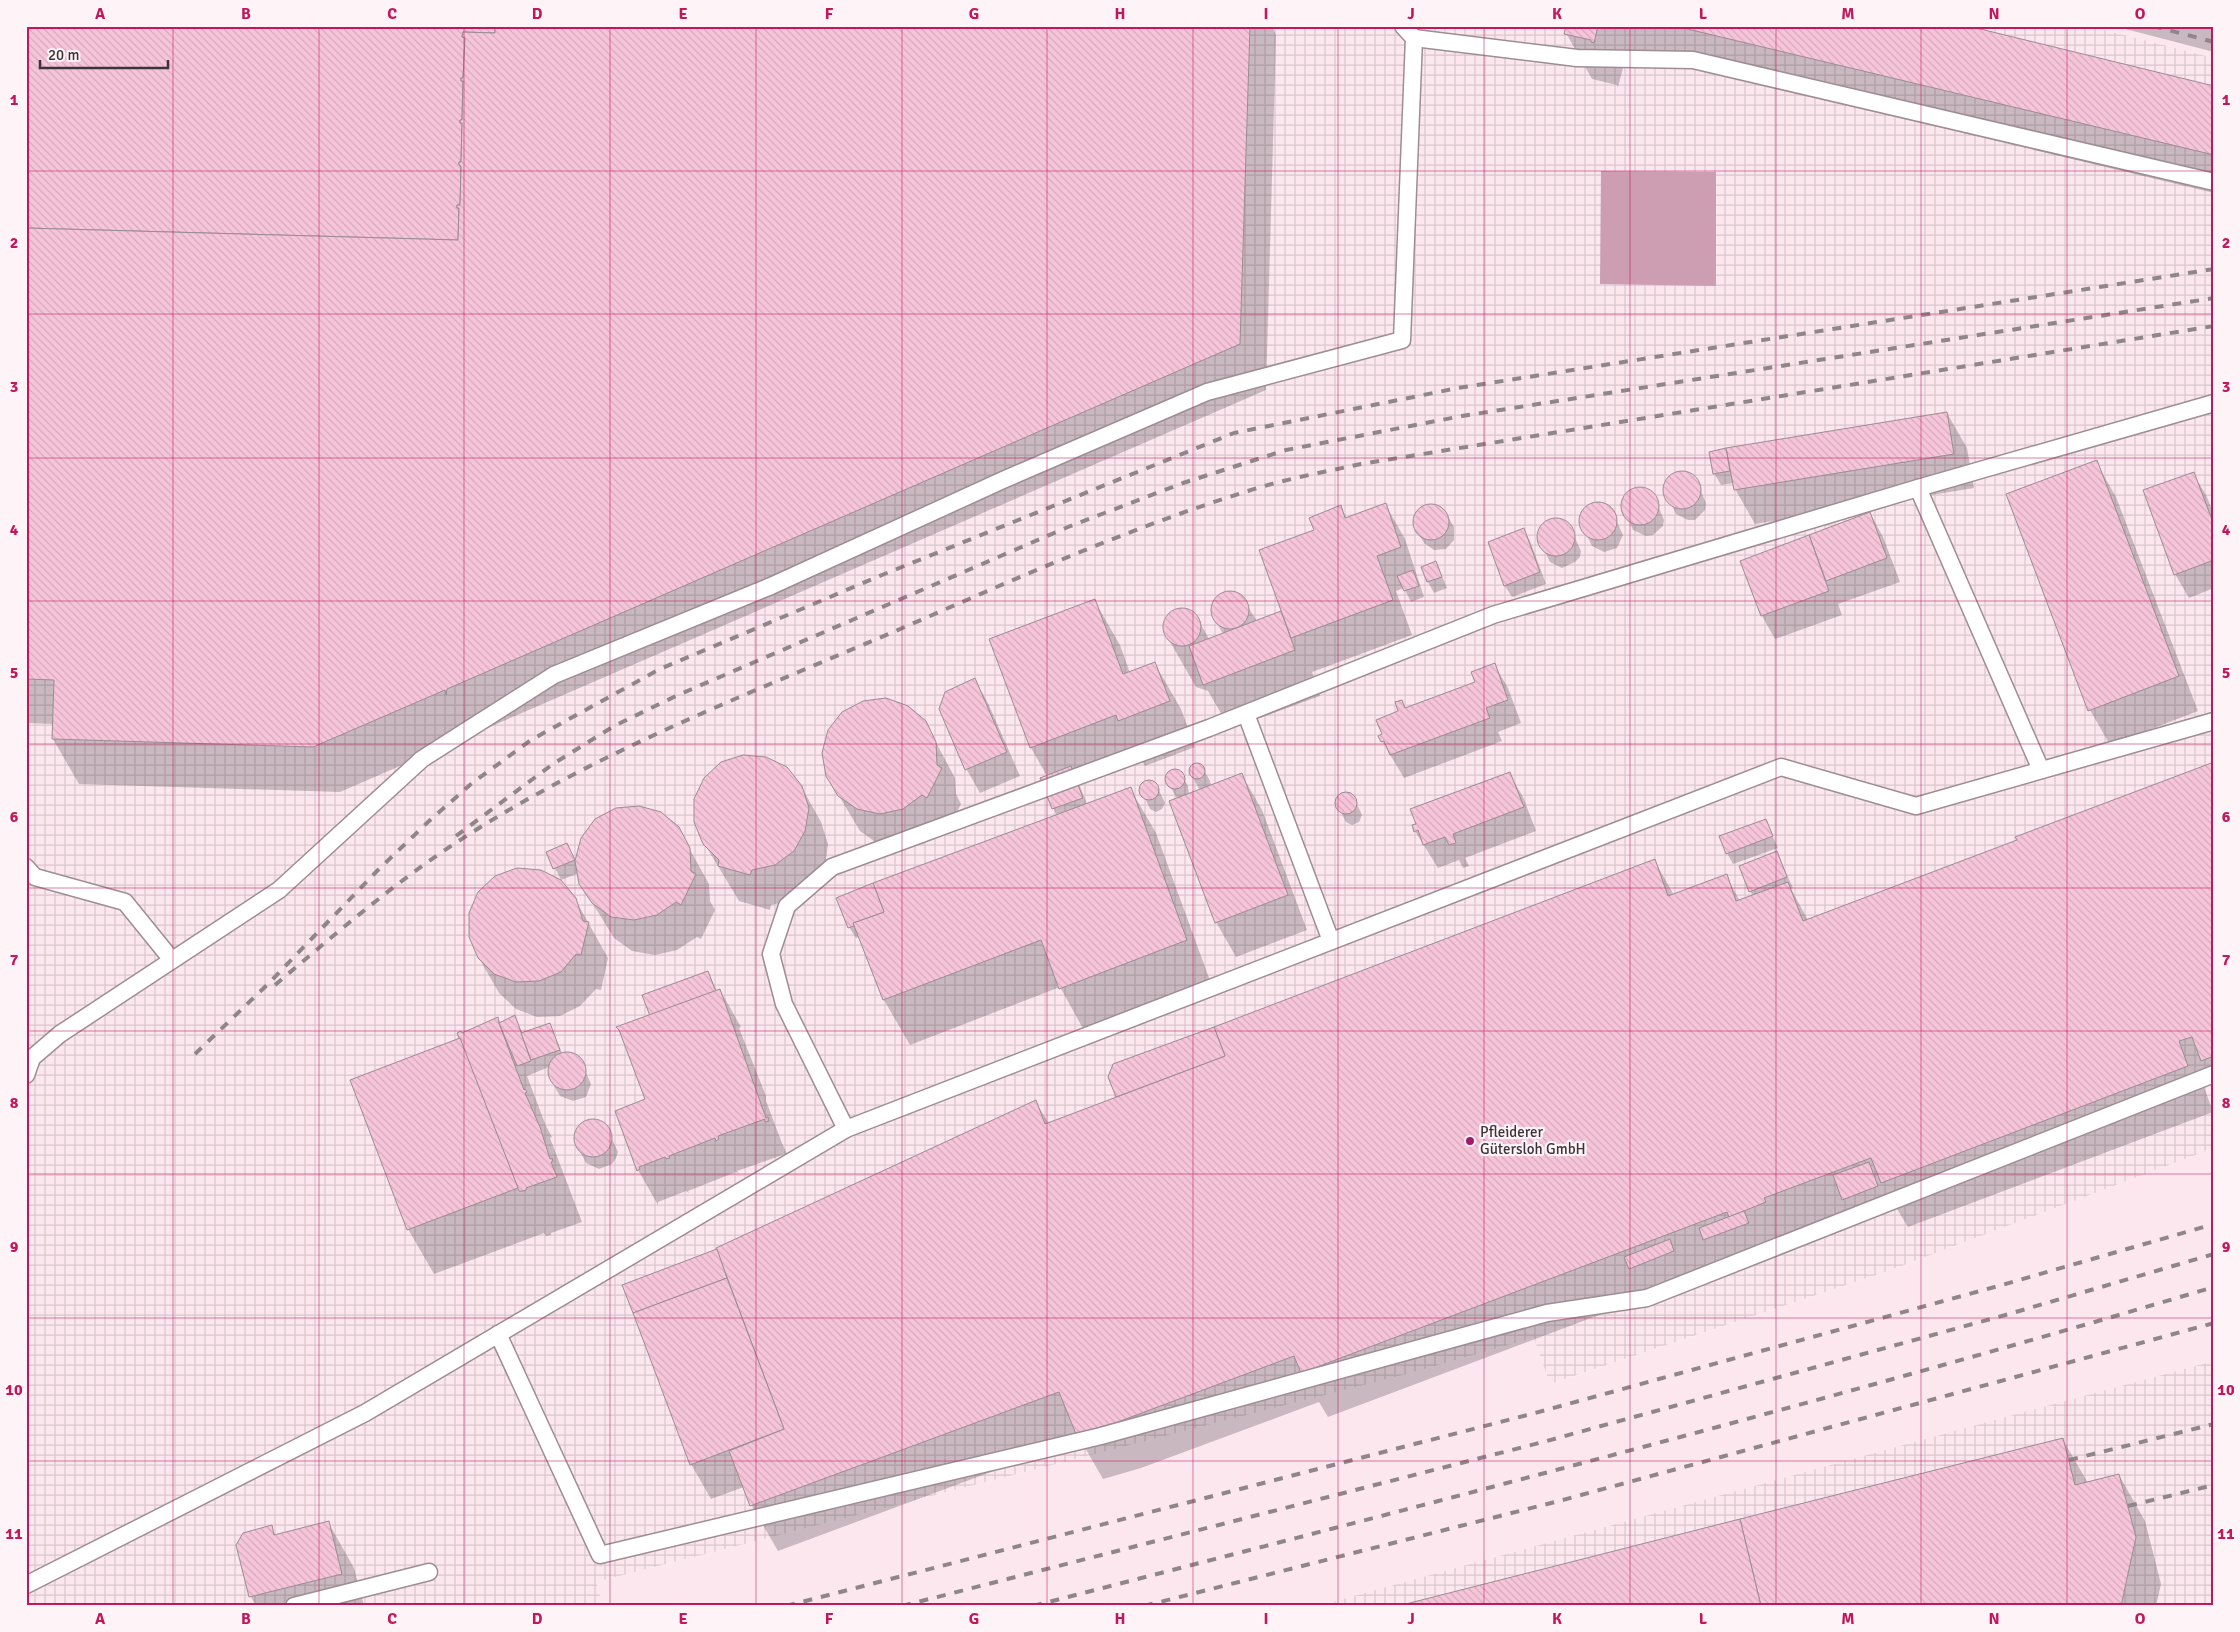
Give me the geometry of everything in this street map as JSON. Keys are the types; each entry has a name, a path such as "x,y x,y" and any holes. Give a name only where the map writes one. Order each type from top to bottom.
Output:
{"lane":[{"path":"1403,26 1414,38 1577,58 1693,60 2214,182"},
{"path":"26,1075 32,1058 60,1034 279,890 422,758 554,675 771,586 1003,480 1207,392 1402,340 1414,38"},
{"path":"846,1129 784,1004 771,954 786,906 832,867 1246,714 1493,614 1918,488 2214,403"},
{"path":"1918,488 2041,770"},
{"path":"1246,714 1331,941"},
{"path":"26,1585 364,1413 846,1129 1781,767 1916,806 2214,721"},
{"path":"26,867 36,877 125,902 172,960"},
{"path":"498,1334 600,1556 1101,1436 1547,1313 1646,1298 2214,1074"},
{"path":"294,1606 429,1572"}],"shaded area":[{"path":"26,26 2089,26 2214,58 2214,1148 1888,1271 1550,1384 1534,1338 1403,1375 596,1582 603,1606 26,1606"},
{"path":"2089,26 2214,26 2214,58"},
{"path":"1601,171 1716,172 1716,286 1600,284"},
{"path":"2214,1148 2214,1361 1317,1606 603,1606 596,1582 1403,1375 1535,1338 1551,1384 1888,1271"},
{"path":"2214,1361 2214,1606 1317,1606 2039,1408"}],"building":[{"path":"26,26 495,26 495,33 463,32 462,37 465,38 463,78 461,78 461,81 463,81 462,120 460,120 460,123 462,123 461,162 459,162 461,166 460,205 457,205 457,208 459,208 458,240 26,228"},
{"path":"495,26 1250,26 1240,344 447,689 446,695 445,690 313,747 52,739 54,680 26,679 26,228 458,240 459,208 457,208 457,205 460,205 461,166 459,162 461,162 462,123 460,123 460,120 462,120 463,81 461,81 461,78 463,78 465,38 462,37 463,32 495,33"},
{"path":"1566,26 1598,26 1594,43 1591,40 1564,34"},
{"path":"1675,26 1968,26 2214,86 2214,155"},
{"path":"1947,412 1954,454 1734,490 1726,448"},
{"path":"1726,448 1730,471 1713,474 1709,452"},
{"path":"2097,460 2179,676 2088,711 2006,494"},
{"path":"1682,471 1695,477 1701,490 1695,503 1682,509 1669,503 1663,490 1669,477"},
{"path":"2194,472 2214,525 2214,560 2174,575 2143,490"},
{"path":"1640,487 1653,493 1659,506 1653,519 1640,525 1627,519 1621,506 1627,493"},
{"path":"1598,502 1605,503 1611,508 1616,514 1616,528 1611,534 1605,539 1598,540 1591,539 1585,534 1580,528 1579,521 1580,514 1585,508 1591,503"},
{"path":"1386,503 1401,547 1377,556 1393,600 1291,638 1259,550 1314,530 1309,518 1341,505 1345,518"},
{"path":"1431,504 1438,505 1444,509 1448,515 1448,529 1444,535 1438,539 1431,540 1424,539 1418,535 1414,529 1413,522 1414,515 1418,509 1424,505"},
{"path":"1870,512 1887,558 1826,581 1809,535"},
{"path":"1556,518 1563,519 1569,524 1574,530 1574,544 1569,550 1563,555 1556,556 1549,555 1543,550 1538,544 1537,537 1538,530 1543,524 1549,519"},
{"path":"1524,528 1540,572 1504,586 1488,542"},
{"path":"1809,535 1829,591 1761,616 1740,561"},
{"path":"1436,561 1442,577 1427,582 1421,567"},
{"path":"1413,570 1419,586 1404,591 1397,576"},
{"path":"1230,591 1237,592 1243,597 1248,603 1248,617 1243,623 1237,628 1230,629 1223,628 1217,623 1212,617 1211,610 1212,603 1217,597 1223,592"},
{"path":"1095,599 1123,674 1155,662 1170,701 1118,721 1116,715 1030,748 989,639"},
{"path":"1182,608 1189,609 1195,614 1200,620 1200,634 1195,640 1189,645 1182,646 1175,645 1169,640 1164,634 1163,627 1164,620 1169,614 1175,609"},
{"path":"1281,611 1295,650 1203,685 1189,646"},
{"path":"1495,663 1508,700 1486,708 1490,718 1390,755 1384,741 1381,742 1378,736 1382,734 1376,720 1398,711 1395,702 1402,700 1405,708 1475,682 1471,672"},
{"path":"975,678 1007,752 965,770 939,709 945,692"},
{"path":"886,698 908,706 926,721 936,742 937,765 942,768 927,798 922,795 903,809 880,814 857,809 838,796 826,776 822,753 828,730 842,712 863,701"},
{"path":"743,755 766,757 787,767 802,786 809,808 805,831 794,851 775,865 752,870 750,875 718,866 719,860 703,844 694,822 694,799 704,778 721,762"},
{"name":"Pfleiderer Gütersloh GmbH","path":"2214,762 2214,1056 2201,1061 2192,1037 2179,1041 2188,1066 1881,1183 1871,1158 1764,1198 1766,1202 1729,1217 1727,1212 1301,1373 1294,1356 1115,1423 1076,1434 1059,1392 750,1506 729,1451 784,1429 716,1248 1036,1100 1045,1124 1225,1056 1214,1027 1655,859 1668,896 1727,874 1736,901 1788,882 1803,921 2017,840 2015,837"},
{"path":"1197,763 1203,765 1205,771 1203,777 1197,779 1191,777 1189,771 1191,765"},
{"path":"1071,766 1083,798 1052,809 1040,778"},
{"path":"1175,769 1182,772 1185,779 1182,786 1175,789 1168,786 1165,779 1168,772"},
{"path":"1510,772 1524,807 1453,834 1456,843 1449,845 1445,837 1423,845 1418,830 1414,832 1412,825 1416,824 1410,809"},
{"path":"1242,773 1288,895 1215,923 1169,801"},
{"path":"1149,780 1156,783 1159,790 1156,797 1149,800 1142,797 1139,790 1142,783"},
{"path":"1131,787 1187,940 1059,989 1041,940 883,1000 853,923 884,912 873,883"},
{"path":"1346,792 1356,799 1357,803 1350,813 1346,814 1336,807 1335,803 1342,793"},
{"path":"639,806 661,812 679,827 690,848 691,871 696,874 681,905 676,902 657,915 634,920 611,917 592,903 579,884 575,861 581,838 595,819 616,808"},
{"path":"1766,819 1773,836 1726,854 1719,836"},
{"path":"567,843 575,860 553,869 546,852"},
{"path":"1777,851 1787,877 1749,892 1739,866"},
{"path":"517,868 541,870 561,880 576,898 583,921 589,922 581,955 576,954 561,972 539,981 516,982 494,974 478,958 469,937 469,913 478,892 495,876"},
{"path":"873,883 884,912 853,923 854,926 848,928 836,898"},
{"path":"708,971 716,992 650,1016 642,995"},
{"path":"720,989 766,1118 768,1117 769,1121 765,1122 765,1119 718,1136 719,1139 716,1141 715,1138 669,1156 670,1158 666,1159 665,1157 639,1167 640,1169 637,1171 615,1111 645,1099 619,1030 616,1027"},
{"path":"515,1015 531,1061 517,1066 499,1023"},
{"path":"498,1017 524,1090 527,1092 525,1093 540,1127 550,1159 552,1158 553,1161 551,1162 557,1177 526,1188 523,1191 519,1191 457,1033 461,1031 462,1033"},
{"path":"550,1023 560,1050 531,1060 521,1033"},
{"path":"1214,1027 1225,1056 1116,1097 1108,1077 1113,1064"},
{"path":"460,1038 518,1188 407,1230 350,1080"},
{"path":"567,1052 580,1058 586,1071 580,1084 567,1090 554,1084 548,1071 554,1058"},
{"path":"593,1119 600,1120 606,1125 611,1131 611,1145 606,1151 600,1156 593,1157 586,1156 580,1151 575,1145 574,1138 575,1131 580,1125 586,1120"},
{"path":"1869,1162 1878,1186 1842,1200 1833,1175"},
{"path":"1744,1211 1749,1223 1703,1240 1699,1228"},
{"path":"1670,1239 1674,1251 1629,1269 1624,1257"},
{"path":"717,1249 727,1278 633,1313 622,1285"},
{"path":"727,1278 784,1429 690,1465 633,1313"},
{"path":"2063,1438 2075,1485 2119,1474 2136,1537 2121,1606 1761,1606 1740,1519"},
{"path":"1740,1519 1761,1606 1398,1606"},
{"path":"329,1521 342,1574 249,1597 236,1545 243,1533 272,1525 274,1535"}],"railway":[{"path":"2153,26 2214,42"},
{"path":"195,1054 268,984 377,871 428,822 471,784 531,740 660,669 882,575 1234,433 1458,388 2214,269"},
{"path":"456,836 553,764 614,726 678,695 1068,527 1183,483 1286,450 1462,416 2214,298"},
{"path":"275,985 364,911 433,858 508,810 561,781 669,728 724,704 1068,557 1202,506 1276,483 1361,464 2214,326"},
{"path":"786,1606 1535,1413 2002,1285 2214,1224"},
{"path":"902,1606 1543,1442 2009,1314 2214,1254"},
{"path":"1033,1606 1773,1412 2214,1287"},
{"path":"1144,1606 1559,1501 2214,1323"},
{"path":"2069,1460 2214,1424"},
{"path":"2128,1506 2214,1485"}],"place":[{"name":"Pfleiderer Gütersloh GmbH","path":"1470,1141"}]}
